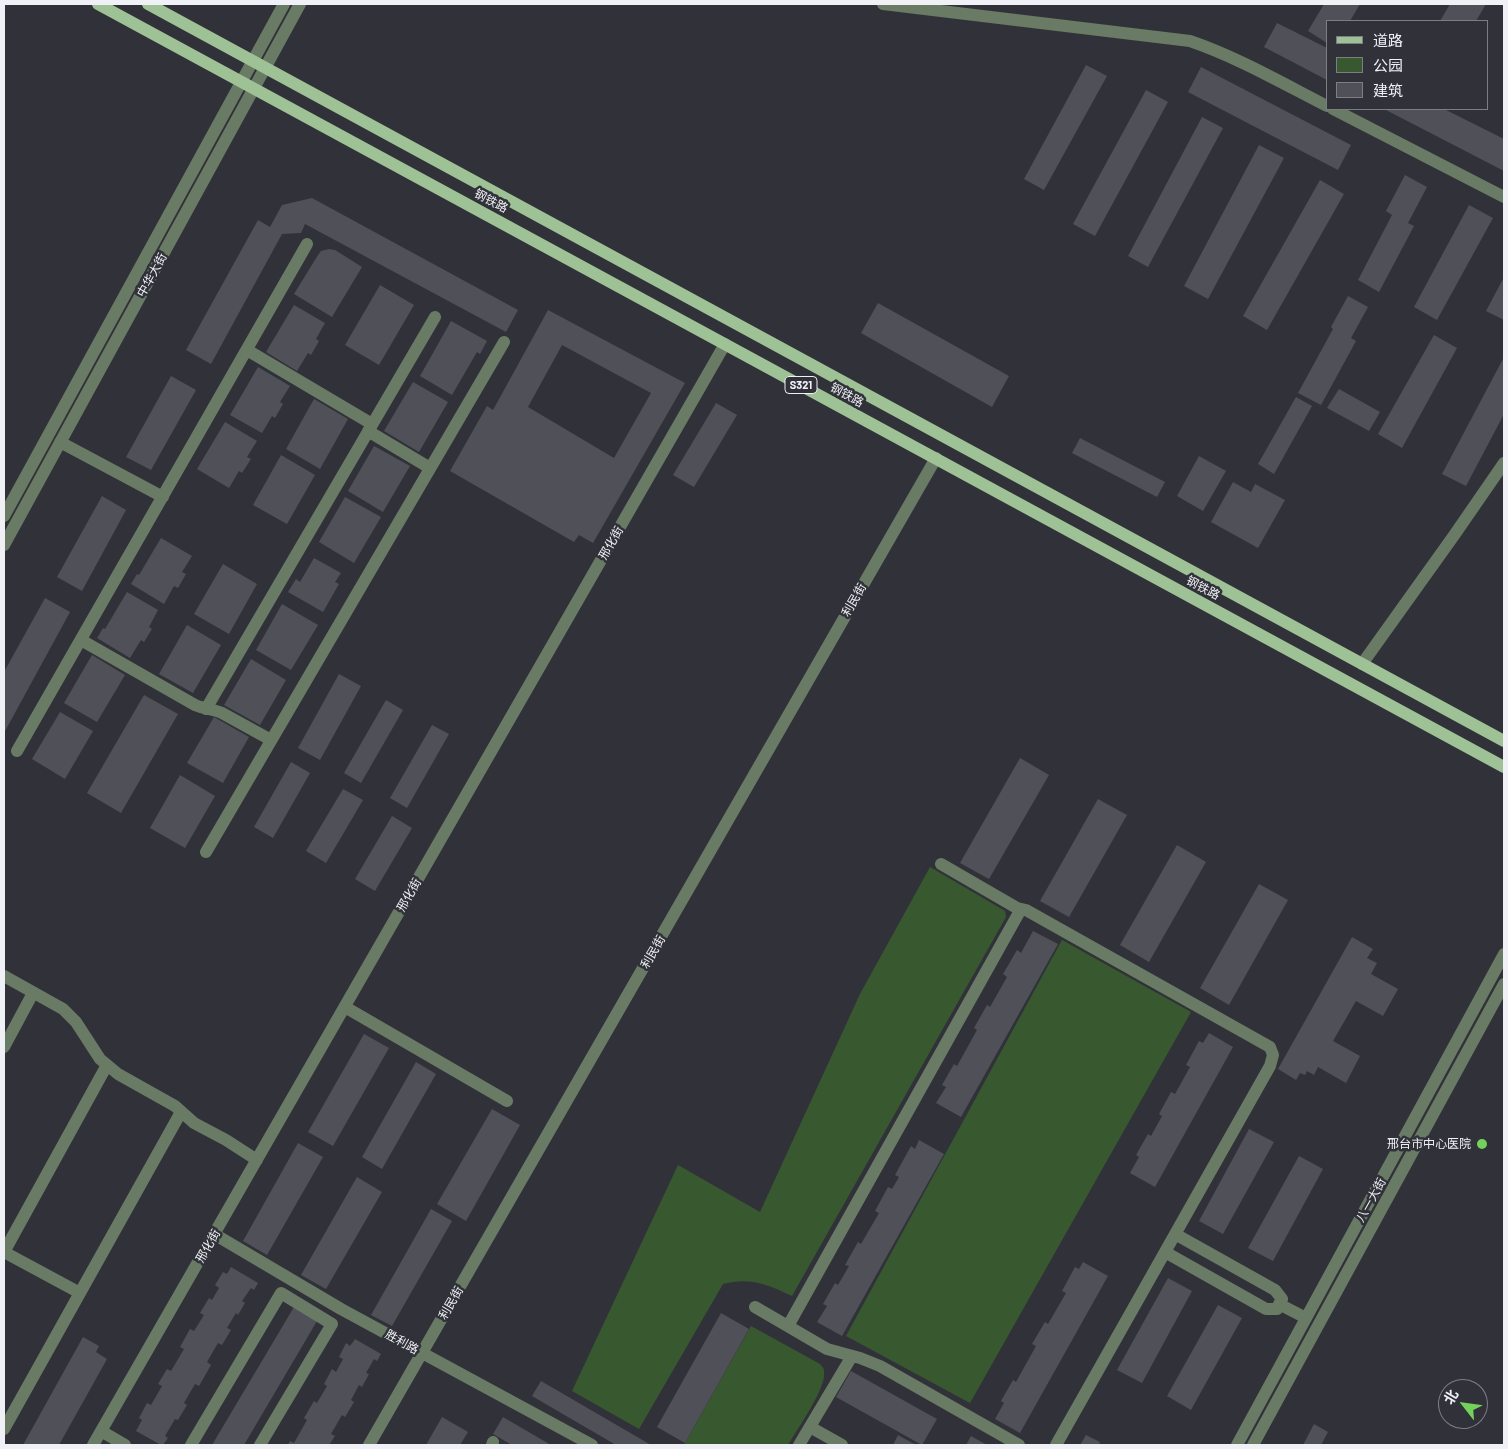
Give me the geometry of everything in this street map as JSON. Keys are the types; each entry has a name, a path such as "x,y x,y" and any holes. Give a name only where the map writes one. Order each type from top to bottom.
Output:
{"main road":[{"name":"钢铁路","path":"98,4 1504,767"},
{"name":"钢铁路","path":"148,4 1504,741"}],"street":[{"name":"中华大街","path":"4,516 284,4"},
{"name":"中华大街","path":"4,545 300,4"},
{"path":"883,4 1190,41 1236,60 1326,105"},
{"path":"1335,110 1504,197"},
{"path":"17,751 307,244"},
{"path":"206,710 435,317"},
{"path":"206,852 504,342"},
{"name":"邢化街","path":"93,1445 725,344"},
{"path":"247,350 430,468"},
{"path":"60,442 162,497"},
{"name":"利民街","path":"369,1445 936,458"},
{"path":"1362,664 1504,463"},
{"path":"81,640 195,705 206,710 222,713 271,740"},
{"path":"941,864 1270,1048 1273,1055 1270,1066 1056,1445"},
{"path":"788,1326 1021,909"},
{"name":"八一大街","path":"1237,1445 1504,954"},
{"path":"4,976 62,1009 76,1022 100,1059 118,1074 175,1106 194,1123 226,1140 257,1160"},
{"name":"八一大街","path":"1253,1445 1504,984"},
{"path":"4,1047 34,992"},
{"path":"345,1007 507,1101"},
{"path":"80,1293 4,1252 108,1065"},
{"path":"4,1429 181,1112"},
{"name":"胜利路","path":"214,1234 341,1309 592,1445"},
{"path":"1165,1252 1266,1309 1277,1309 1280,1304 1282,1299 1275,1290 1175,1234"},
{"path":"191,1445 281,1293 332,1324 260,1445"},
{"path":"1280,1304 1306,1318"},
{"path":"755,1307 827,1348 880,1366 1019,1445"},
{"path":"799,1445 852,1356"},
{"path":"810,1426 842,1445"},
{"path":"102,1431 126,1445"}],"green space":[{"path":"930,867 1005,911 1006,917 792,1296 758,1283 742,1281 723,1284 639,1429 572,1391 678,1165 760,1212 860,994"},
{"path":"1062,940 1191,1012 970,1403 846,1336"},
{"path":"751,1326 820,1364 824,1371 824,1378 816,1398 788,1445 684,1445"}],"building":[{"path":"1324,4 1360,4 1351,20 1326,20 1326,42 1308,31"},
{"path":"1450,4 1486,4 1477,20 1441,20"},
{"path":"1277,23 1326,48 1326,79 1264,47"},
{"path":"1086,65 1107,76 1044,190 1024,179"},
{"path":"1201,67 1351,145 1338,170 1188,92"},
{"path":"1146,90 1168,102 1095,236 1073,224"},
{"path":"1386,110 1446,110 1504,139 1504,171"},
{"path":"1202,117 1223,128 1148,267 1128,256"},
{"path":"1259,145 1284,158 1208,299 1184,286"},
{"path":"1405,175 1427,187 1408,223 1414,226 1379,292 1358,280 1392,215 1386,211"},
{"path":"1320,180 1344,194 1267,330 1243,316"},
{"path":"312,198 518,310 506,332 305,224 301,233 282,234 211,364 186,350 258,220 270,227 282,205"},
{"path":"1469,205 1493,218 1437,320 1414,307"},
{"path":"335,250 362,267 332,317 294,294 321,251"},
{"path":"1504,277 1504,320 1486,311"},
{"path":"380,285 414,305 379,365 345,345"},
{"path":"1348,296 1368,307 1351,338 1356,341 1321,405 1298,393 1333,329 1331,327"},
{"path":"878,303 1009,376 992,407 861,333"},
{"path":"294,305 325,323 316,339 319,341 311,355 308,353 297,371 266,352"},
{"path":"548,310 685,383 593,543 579,535 574,542 450,471 487,406 493,410","holes":["562,345 651,393 614,458 528,407"]},
{"path":"451,321 487,341 480,354 477,352 452,395 420,376"},
{"path":"1434,335 1457,348 1402,448 1378,434"},
{"path":"1504,357 1504,414 1466,486 1442,474"},
{"path":"258,367 290,386 280,402 283,404 275,418 272,416 262,433 230,415"},
{"path":"171,376 196,390 151,470 126,457"},
{"path":"413,382 448,402 419,452 384,431"},
{"path":"1339,389 1380,412 1369,431 1327,408"},
{"path":"1296,397 1312,406 1274,474 1258,464"},
{"path":"314,399 348,419 320,469 286,449"},
{"path":"716,403 737,415 694,487 673,475"},
{"path":"225,422 257,441 247,457 251,459 242,473 239,471 229,488 197,469"},
{"path":"1080,438 1165,482 1157,497 1072,453"},
{"path":"374,446 410,466 383,512 348,491"},
{"path":"281,455 315,475 287,524 253,505"},
{"path":"1199,456 1226,471 1203,511 1177,496"},
{"path":"1233,482 1251,492 1255,484 1285,500 1258,548 1211,522"},
{"path":"102,496 126,510 82,591 57,577"},
{"path":"345,497 381,517 354,563 319,542"},
{"path":"161,538 192,556 182,572 186,574 178,588 174,586 164,604 131,584 137,574 139,575"},
{"path":"314,558 341,573 335,582 339,584 323,612 288,592 296,579 300,582"},
{"path":"223,564 257,584 229,634 194,614"},
{"path":"127,592 158,610 149,627 152,629 144,642 141,640 130,658 97,638 103,628 105,629"},
{"path":"45,598 70,612 4,733 4,672"},
{"path":"282,604 318,625 291,670 256,650"},
{"path":"187,625 221,645 193,693 159,674"},
{"path":"92,655 125,675 97,722 64,703"},
{"path":"251,659 286,680 260,725 224,705"},
{"path":"339,674 361,686 320,760 298,748"},
{"path":"144,695 178,714 121,813 87,793"},
{"path":"386,700 403,710 361,783 344,773"},
{"path":"60,712 93,731 65,779 32,759"},
{"path":"214,717 249,737 223,783 187,763"},
{"path":"432,725 449,734 407,808 390,798"},
{"path":"1020,758 1049,775 989,879 960,863"},
{"path":"291,762 310,773 273,838 254,827"},
{"path":"180,775 215,796 185,848 150,828"},
{"path":"343,789 363,800 326,863 306,851"},
{"path":"1098,799 1127,815 1069,917 1040,901"},
{"path":"392,816 412,828 375,891 355,879"},
{"path":"1177,845 1206,862 1149,962 1120,945"},
{"path":"1259,884 1288,900 1229,1005 1200,988"},
{"path":"1033,931 1058,944 961,1117 936,1103 946,1087 942,1085 954,1064 957,1066 977,1030 974,1028 987,1005 990,1007 1007,977 1003,974 1017,950 1021,953"},
{"path":"1352,937 1373,949 1367,958 1377,963 1371,974 1398,989 1383,1016 1356,1001 1333,1041 1360,1056 1346,1083 1318,1067 1314,1075 1307,1071 1305,1075 1300,1073 1296,1080 1278,1069"},
{"path":"1209,1033 1233,1047 1155,1187 1130,1173 1139,1157 1136,1155 1148,1134 1151,1136 1162,1116 1159,1114 1171,1092 1175,1094 1190,1067 1186,1065 1199,1041 1203,1043"},
{"path":"364,1034 389,1048 333,1146 308,1132"},
{"path":"416,1062 436,1074 382,1169 362,1157"},
{"path":"492,1109 520,1125 466,1221 437,1204"},
{"path":"1249,1129 1274,1142 1223,1234 1199,1221"},
{"path":"919,1140 944,1154 842,1336 817,1322 827,1306 823,1304 835,1283 838,1285 849,1266 845,1265 858,1242 861,1244 879,1213 875,1211 888,1187 892,1189 899,1177 895,1175 911,1146 915,1149"},
{"path":"298,1143 323,1157 267,1255 243,1241"},
{"path":"1299,1156 1323,1169 1273,1261 1248,1248"},
{"path":"357,1177 382,1192 326,1289 301,1275"},
{"path":"431,1209 452,1221 392,1326 371,1315"},
{"path":"1083,1262 1108,1276 1020,1433 995,1419 1004,1403 1001,1401 1013,1380 1016,1382 1036,1346 1032,1344 1045,1322 1048,1324 1066,1293 1062,1291 1075,1267 1079,1269"},
{"path":"231,1267 258,1283 254,1290 251,1288 242,1301 245,1303 227,1328 231,1330 222,1345 218,1343 207,1362 211,1365 199,1386 195,1384 184,1403 187,1405 178,1420 175,1419 165,1436 168,1438 161,1445 136,1431 142,1420 139,1418 147,1403 151,1405 162,1386 158,1384 167,1369 171,1371 184,1349 180,1347 190,1329 194,1331 204,1315 200,1313 209,1298 212,1300 219,1288 215,1285 223,1272 227,1274"},
{"path":"1168,1278 1192,1291 1142,1383 1117,1370"},
{"path":"1218,1305 1242,1318 1191,1410 1167,1396"},
{"path":"294,1307 317,1321 244,1445 212,1445"},
{"path":"721,1313 749,1329 685,1443 657,1427"},
{"path":"83,1337 99,1346 96,1352 107,1359 59,1445 23,1445"},
{"path":"355,1339 381,1354 377,1361 374,1359 366,1373 369,1374 362,1387 359,1385 351,1400 354,1402 345,1417 342,1415 331,1434 335,1436 329,1445 288,1445 290,1441 294,1443 307,1420 304,1418 314,1401 317,1403 327,1386 324,1384 332,1369 336,1372 343,1359 339,1357 346,1343 350,1346"},
{"path":"851,1371 937,1419 922,1445 836,1397"},
{"path":"541,1381 651,1445 616,1445 532,1396"},
{"path":"442,1417 468,1432 460,1445 426,1445"},
{"path":"503,1417 551,1445 512,1445 493,1434"},
{"path":"1314,1424 1328,1432 1321,1445 1303,1445"},
{"path":"898,1435 916,1445 893,1445"},
{"path":"1086,1435 1100,1442 1099,1445 1080,1445"},
{"path":"971,1436 987,1445 966,1445"}],"place":[{"name":"邢台市中心医院","path":"1482,1144"}]}
